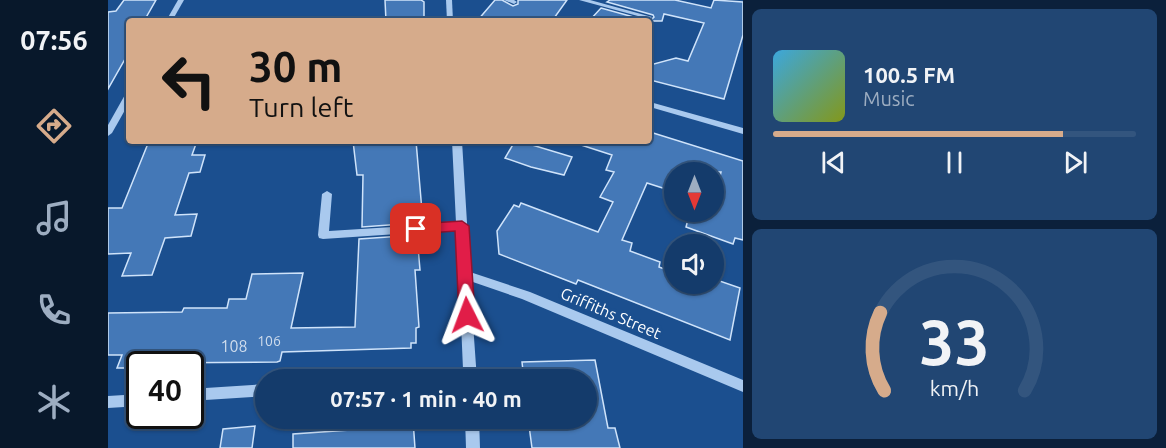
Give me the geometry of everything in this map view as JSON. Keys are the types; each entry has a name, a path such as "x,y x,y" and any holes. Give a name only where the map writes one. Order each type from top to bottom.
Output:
{"street":[{"path":"171,18 181,0"},
{"path":"449,0 450,18"},
{"path":"582,0 649,17"},
{"path":"108,133 126,100"},
{"path":"652,106 743,131"},
{"path":"457,144 470,369"},
{"path":"327,194 323,235 462,226"},
{"name":"Griffiths Street","path":"465,275 526,295 743,386"},
{"path":"204,394 255,391"},
{"path":"108,402 126,401"},
{"path":"472,429 473,448"}],"building":[{"path":"124,0 156,0 146,18 126,18 126,57 108,89 108,12 116,11"},
{"path":"385,0 421,0 424,2 424,18 386,18"},
{"path":"495,0 502,0 513,6 518,4 518,0 567,0 554,18 480,18"},
{"path":"610,0 675,0 711,8 714,0 743,2 743,35 724,99 652,81 652,64 676,58 688,61 704,23 664,14 662,21 652,21 653,15 607,2"},
{"path":"601,8 637,18 592,18"},
{"path":"652,133 743,161 743,240 735,238 733,244 724,241 724,234 705,234 686,227 687,222 724,222 724,162 664,162 664,188 647,183 622,240 632,243 630,251 660,262 659,267 664,269 664,294 724,294 724,282 740,288 730,340 578,280 576,284 499,254 497,231 514,205 519,207 521,203 598,232 613,202 600,197 614,172 606,170 612,155 581,144 652,144"},
{"path":"148,144 196,144 192,155 205,155 200,172 189,173 175,215 197,214 191,236 165,238 152,275 122,276 131,253 108,254 108,208 122,208"},
{"path":"353,144 416,144 422,211 416,211 416,223 362,227 363,175 357,175"},
{"path":"513,144 529,144 572,157 564,175 505,158"},
{"path":"417,235 420,270 415,270 419,327 416,328 416,343 411,343 411,348 282,352 280,361 277,362 204,363 204,351 126,351 126,368 117,368 122,355 108,355 108,313 182,312 184,308 227,308 229,299 246,299 252,274 303,273 291,328 355,327 359,239"},
{"path":"595,360 597,369 523,369 522,362"},
{"path":"597,370 608,428 615,428 620,448 532,448 529,429 597,429"},
{"path":"255,426 252,448 220,448 223,429"},
{"path":"414,429 415,448 293,448 293,434"}],"route":[{"path":"416,229 462,226 467,315"}]}
